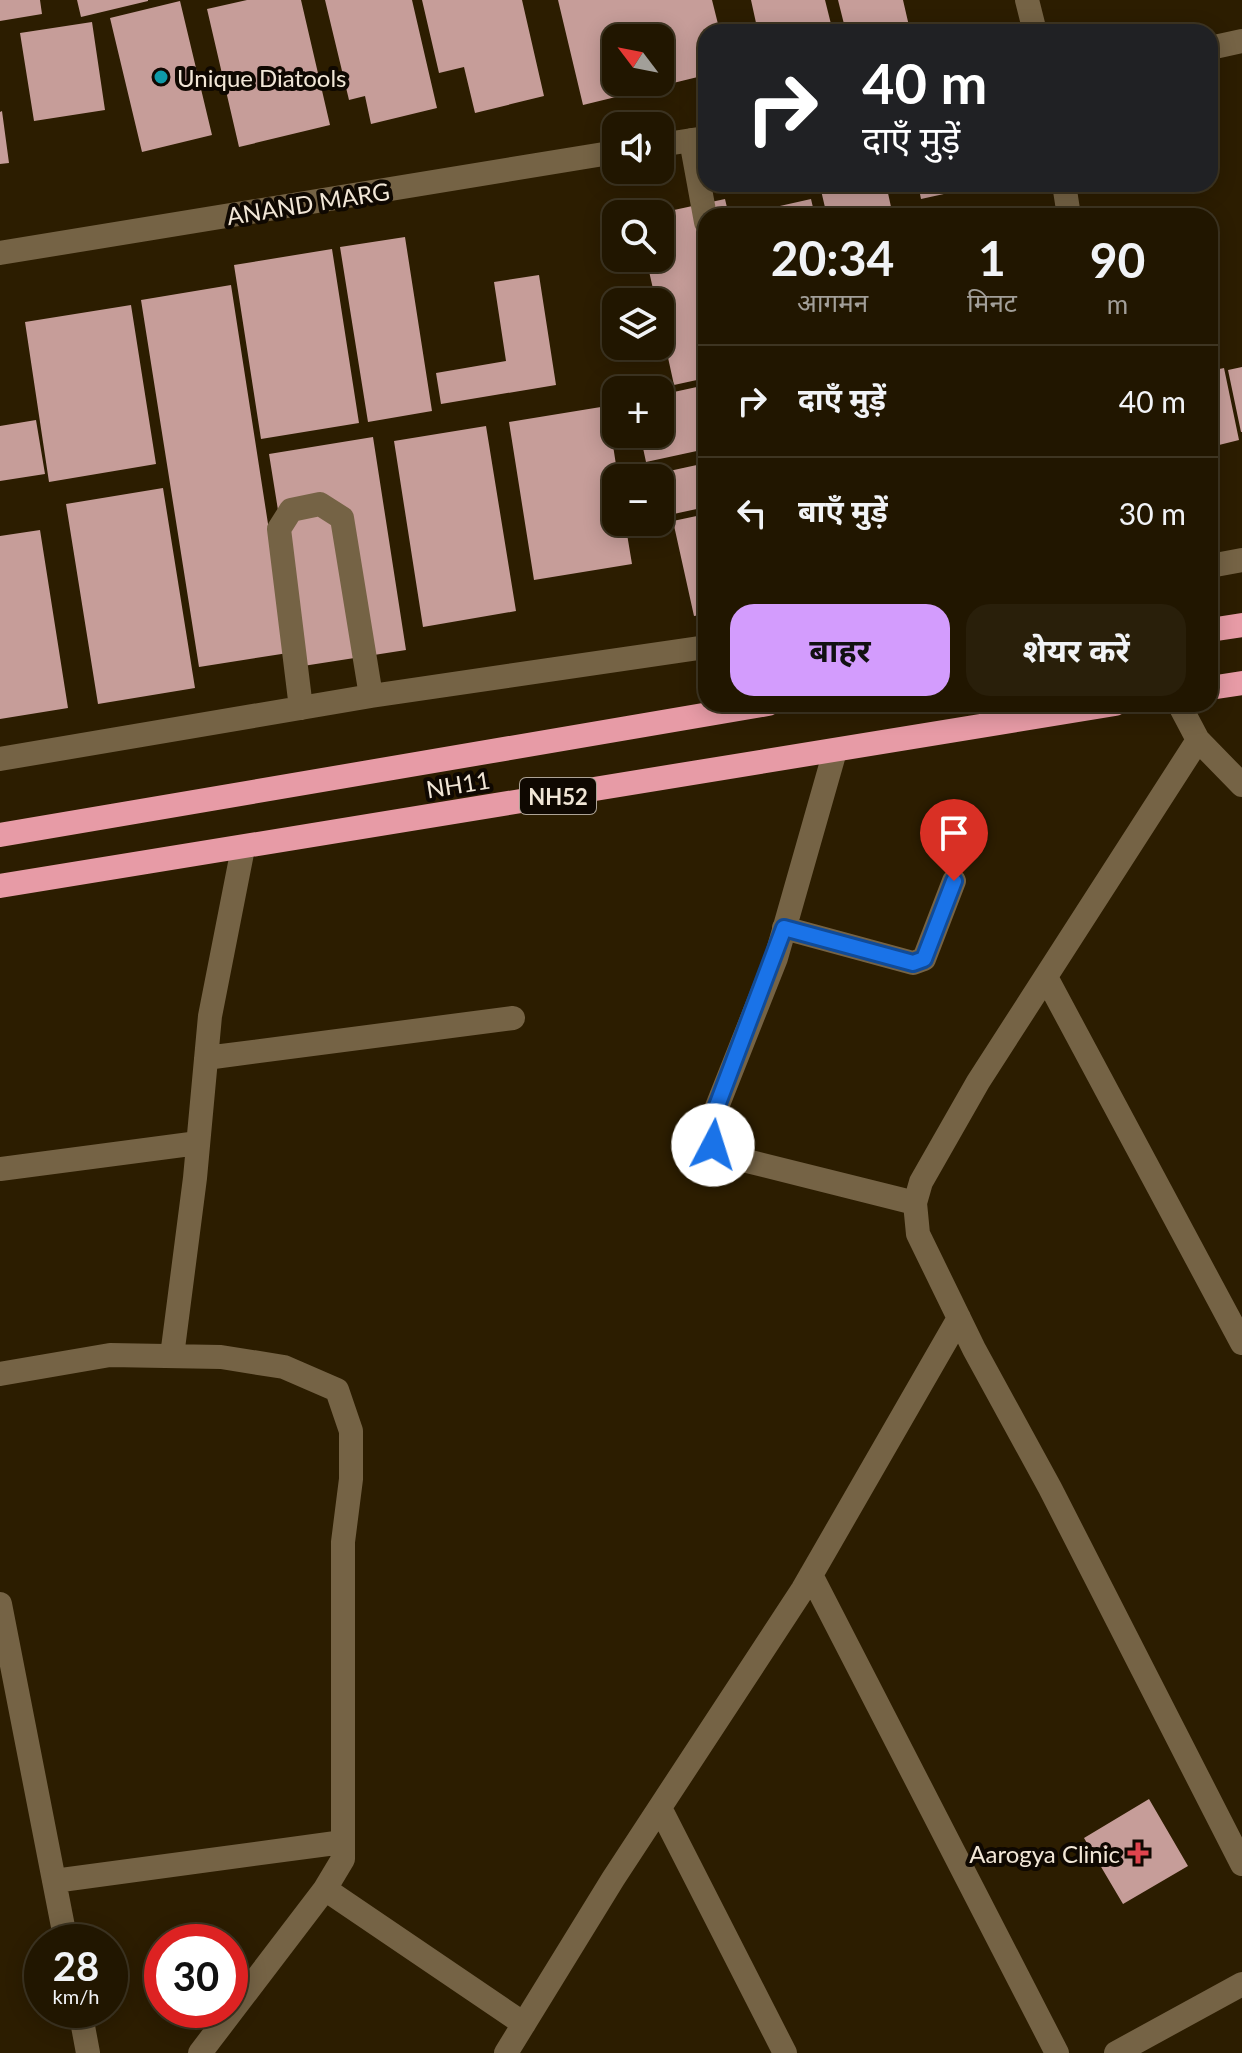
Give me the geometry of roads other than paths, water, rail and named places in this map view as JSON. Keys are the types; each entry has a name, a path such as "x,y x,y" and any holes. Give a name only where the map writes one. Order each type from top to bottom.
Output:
{"highway":[{"path":"1218,629 1242,625"},
{"path":"1218,687 1242,683"},
{"name":"NH52","path":"0,835 721,712"},
{"name":"NH11","path":"0,886 1067,712"}],"street":[{"path":"1027,0 1033,24"},
{"path":"1218,46 1242,41"},
{"path":"674,143 698,139"},
{"name":"ANAND MARG","path":"0,253 602,154"},
{"path":"301,708 279,529 291,510 320,504 342,518 371,696"},
{"path":"1218,564 1242,560"},
{"path":"0,759 371,696 698,648"},
{"path":"1183,712 1198,740 1242,785"},
{"path":"1198,740 978,1082 921,1182 915,1203 918,1234 959,1318 1242,1864"},
{"path":"835,751 784,928 709,1127 713,1145 731,1157 915,1203"},
{"path":"172,1356 210,1016 243,848"},
{"path":"784,928 913,963 924,959 954,881"},
{"path":"1047,979 1236,1318 1242,1343"},
{"path":"206,1058 513,1018"},
{"path":"0,1169 198,1143"},
{"path":"325,1889 518,2042 660,1808 811,1575 959,1318"},
{"path":"0,1374 110,1355 221,1357 284,1367 337,1390 351,1431 351,1479 343,1542 343,1859 325,1889 200,2053"},
{"path":"811,1575 1057,2053"},
{"path":"0,1604 62,1924"},
{"path":"660,1808 785,2053"},
{"path":"54,1881 343,1842"},
{"path":"1116,2053 1242,1984"},
{"path":"83,2028 88,2053"}],"place":[{"name":"Unique Diatools","path":"161,77"},
{"name":"Aarogya Clinic","path":"1138,1853"}]}
